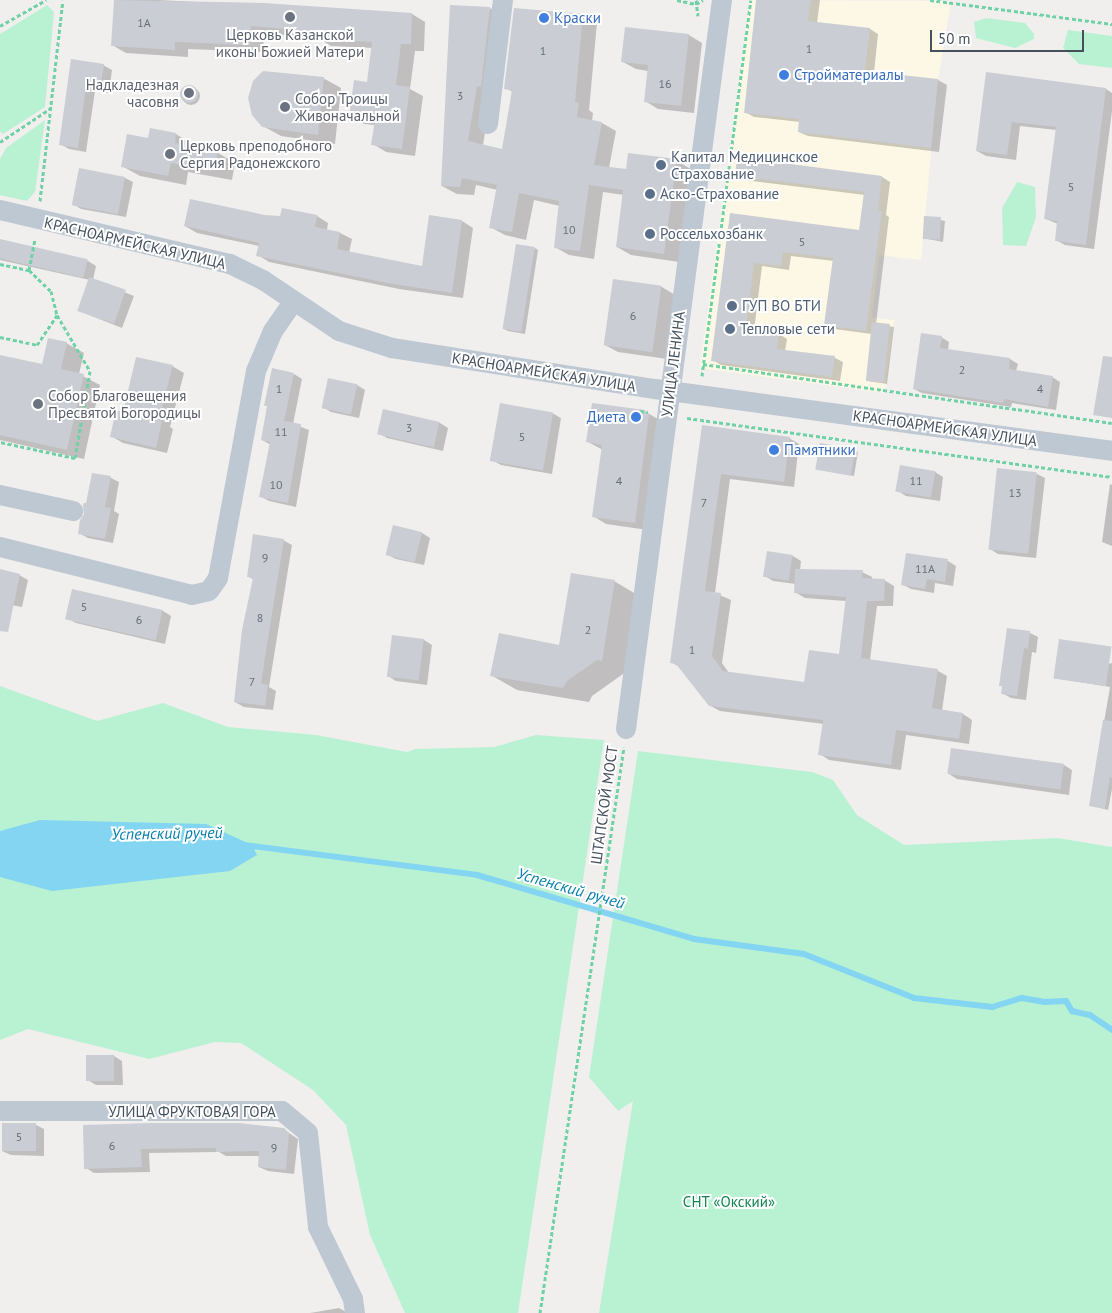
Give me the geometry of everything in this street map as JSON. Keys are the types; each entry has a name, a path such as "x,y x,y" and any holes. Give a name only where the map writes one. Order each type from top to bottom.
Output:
{"street":[{"path":"488,124 503,0"},
{"name":"УЛИЦА ЛЕНИНА","path":"626,729 722,0"},
{"name":"КРАСНОАРМЕЙСКАЯ УЛИЦА","path":"0,210 230,264 263,280 292,302 339,332 392,348 670,391 1112,452"},
{"path":"0,547 192,595 209,591 218,578 256,371 273,331 292,302"},
{"path":"0,495 73,511"},
{"name":"УЛИЦА ФРУКТОВАЯ ГОРА","path":"0,1111 282,1111 308,1133 318,1227 353,1299 355,1313"}],"path":[{"path":"0,26 46,0"},
{"path":"29,270 38,220 63,0"},
{"path":"677,0 696,4 703,0"},
{"path":"700,394 751,0"},
{"path":"930,0 1112,24"},
{"path":"0,141 52,108"},
{"path":"0,264 29,270 50,291 57,316 90,371 75,458 0,442"},
{"path":"0,337 37,345 57,316"},
{"path":"703,364 1112,423"},
{"path":"640,411 1112,477"},
{"name":"ШТАПСКОЙ МОСТ","path":"540,1313 626,729"}],"shaded area":[{"path":"750,0 951,1 938,79 921,260 879,255 872,318 894,320 885,393 700,368"}],"green space":[{"path":"47,5 54,12 45,107 3,134 0,131 0,34"},
{"path":"986,18 1025,23 1034,34 1034,39 1015,48 976,38 974,22"},
{"path":"1068,30 1112,36 1112,68 1079,64 1063,48"},
{"path":"45,120 35,192 27,201 0,195 0,159 6,148"},
{"path":"1017,182 1035,187 1036,217 1026,246 1003,245 1002,208"},
{"path":"0,686 97,721 163,703 228,727 316,735 407,752 415,749 494,747 536,735 604,740 518,1313 405,1313 370,1235 346,1125 313,1090 241,1043 215,1042 149,1059 28,1029 0,1040"},
{"name":"СНТ «Окский»","path":"638,751 812,772 833,780 857,815 904,845 1058,838 1112,847 1112,1313 599,1313 633,1101 618,1111 589,1077"}],"water":[{"path":"40,820 206,824 252,845 257,855 230,871 52,891 0,877 0,831"}],"building":[{"path":"114,0 264,3 412,13 411,44 401,44 396,85 410,87 402,149 371,145 375,120 349,117 354,80 367,82 372,42 317,39 317,32 251,26 250,45 175,42 175,50 111,46"},
{"path":"756,0 811,0 808,21 870,28 865,71 938,79 931,148 798,132 799,119 744,113"},
{"path":"450,5 490,7 481,87 477,86 468,141 502,149 512,90 504,89 514,8 583,14 575,102 579,103 577,117 602,122 594,165 626,169 628,153 677,159 664,254 616,247 623,190 589,185 580,251 554,248 559,201 519,193 512,232 489,228 497,185 462,178 460,187 441,186"},
{"path":"625,27 689,34 681,106 644,102 648,65 621,62"},
{"path":"71,59 104,64 100,89 86,87 78,148 59,145"},
{"name":"Собор Троицы Живоначальной","path":"263,71 324,77 318,135 262,127 252,115 248,98 253,81"},
{"path":"986,72 1106,88 1086,245 1055,241 1057,221 1044,219 1056,127 1012,122 1007,155 976,151"},
{"name":"Надкладезная часовня","path":"189,85 195,88 198,94 195,100 189,103 183,100 180,94 183,88"},
{"name":"Церковь преподобного Сергия Радонежского","path":"150,128 176,133 175,143 218,151 214,171 171,163 168,176 121,167 127,134 148,138"},
{"path":"737,157 882,176 878,211 882,211 866,331 824,325 833,258 783,252 781,266 754,263 746,329 779,333 777,349 835,356 832,377 711,361 730,213 859,230 864,192 735,176"},
{"path":"79,168 125,177 118,214 72,205"},
{"path":"190,199 265,215 280,216 282,208 317,215 315,227 340,232 337,249 422,266 429,215 462,220 452,293 387,283 256,256 259,243 184,226"},
{"path":"924,216 941,217 940,240 923,239"},
{"path":"0,239 88,259 83,278 0,258"},
{"path":"516,244 535,247 521,332 503,329"},
{"path":"89,277 126,290 114,324 77,311"},
{"path":"613,279 662,286 652,352 604,345"},
{"path":"872,322 890,324 884,383 866,381"},
{"path":"921,333 942,336 940,348 1010,358 1009,369 1053,376 1048,407 1004,399 1003,403 913,389"},
{"name":"Собор Благовещения Пресвятой Богородицы","path":"48,338 67,342 61,369 84,374 67,450 0,435 0,355 42,364"},
{"path":"1103,356 1112,357 1112,418 1093,415"},
{"path":"136,357 173,365 159,420 162,421 156,448 110,437 116,410 123,412"},
{"path":"272,368 294,373 284,421 301,424 288,503 259,497 270,442 261,440 267,406 264,406"},
{"path":"328,378 357,384 351,415 322,408"},
{"path":"500,403 553,412 543,470 490,461"},
{"path":"592,403 645,410 649,415 635,523 592,517 602,445 586,442"},
{"path":"383,409 440,422 434,447 377,434"},
{"path":"702,425 790,437 784,482 721,474 705,591 721,593 712,656 723,671 804,682 809,650 839,654 846,597 794,593 795,569 863,570 862,578 885,579 884,601 867,601 861,658 938,669 932,708 963,713 959,739 896,730 891,765 818,755 823,720 709,706 676,664 670,663"},
{"path":"820,443 855,449 851,476 815,470"},
{"path":"900,465 935,471 931,498 895,492"},
{"path":"997,468 1037,472 1028,554 988,550"},
{"path":"92,473 111,476 105,507 111,508 105,539 78,534 80,520 84,514 83,505 86,503"},
{"path":"393,525 422,532 415,562 386,555"},
{"path":"253,534 284,539 261,683 268,685 265,706 234,702 242,630 253,578 247,577"},
{"path":"767,551 793,555 789,581 763,577"},
{"path":"906,553 948,559 945,582 927,579 925,589 901,585"},
{"path":"0,569 20,574 8,632 0,631"},
{"path":"571,573 615,580 602,661 597,660 567,681 563,688 490,676 499,633 559,645"},
{"path":"72,589 163,610 156,640 65,619"},
{"path":"1007,628 1030,631 1028,649 1024,648 1017,696 1001,694 1002,686 999,686"},
{"path":"392,635 424,639 419,681 387,677"},
{"path":"1059,639 1111,646 1106,686 1053,679"},
{"path":"1103,720 1112,721 1112,778 1110,777 1105,809 1089,806"},
{"path":"951,748 1064,764 1060,790 947,774"},
{"path":"86,1055 114,1055 114,1081 86,1081"},
{"path":"2,1123 36,1123 36,1151 2,1151"},
{"path":"239,1123 284,1128 289,1133 286,1170 258,1167 259,1151 216,1152 216,1148 141,1149 142,1167 84,1169 83,1125"}],"waterway":[{"name":"Успенский ручей","path":"244,845 477,875 694,939 804,954 914,998 992,1007 1022,998 1045,1002 1066,1001 1072,1011 1090,1015 1112,1030"}],"place":[{"name":"Церковь Казанской иконы Божией Матери","path":"290,17"},
{"name":"Краски","path":"544,18"},
{"name":"Стройматериалы","path":"784,75"},
{"name":"Надкладезная часовня","path":"189,93"},
{"name":"Собор Троицы Живоначальной","path":"285,107"},
{"name":"Церковь преподобного Сергия Радонежского","path":"170,154"},
{"name":"Капитал Медицинское Страхование","path":"661,165"},
{"name":"Аско-Страхование","path":"650,194"},
{"name":"Россельхозбанк","path":"650,234"},
{"name":"ГУП ВО БТИ","path":"732,306"},
{"name":"Тепловые сети","path":"730,329"},
{"name":"Собор Благовещения Пресвятой Богородицы","path":"38,404"},
{"name":"Диета","path":"636,417"},
{"name":"Памятники","path":"774,450"}]}
